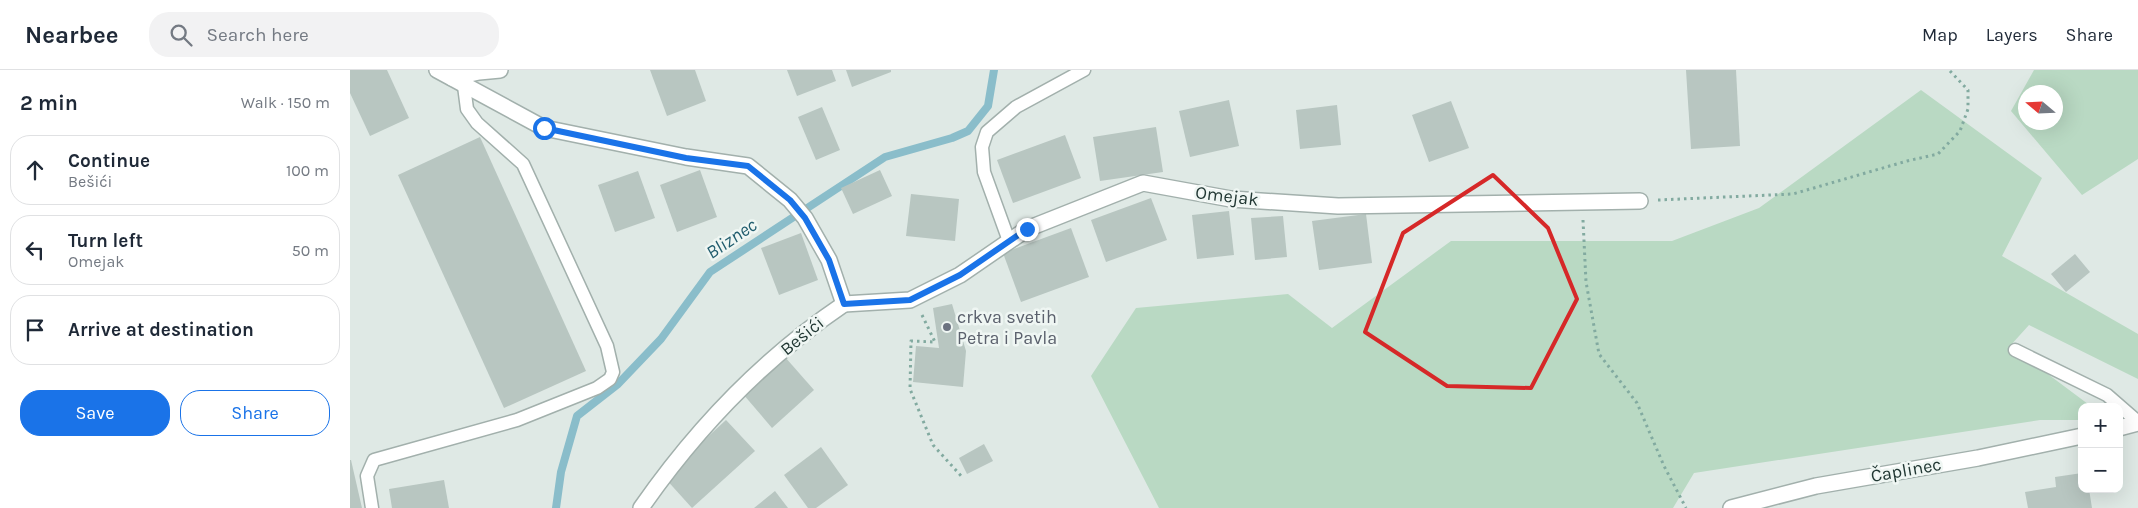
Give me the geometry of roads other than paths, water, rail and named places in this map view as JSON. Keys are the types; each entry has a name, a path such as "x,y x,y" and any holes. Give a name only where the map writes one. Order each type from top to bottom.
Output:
{"street":[{"path":"437,70 544,128 686,158 748,166 790,200 805,218 829,260 844,304"},
{"path":"458,82 479,72 500,70"},
{"name":"Omejak","path":"844,304 910,300 960,275 1027,229 1143,183 1231,199 1338,206 1640,201"},
{"name":"Bešići","path":"640,508 661,479 737,392 805,330 844,304"},
{"path":"2123,427 2138,423"},
{"name":"Čaplinec","path":"1731,508 1816,486 1978,458 2078,437"}],"lane":[{"path":"1009,241 984,172 982,147 987,132 1016,107 1084,70"},
{"path":"372,508 367,476 374,460 517,420 598,388 610,379 613,372 608,346 523,164 477,123 467,109 458,82"},
{"path":"2015,350 2107,395 2138,423"}],"waterway":[{"name":"Bliznec","path":"556,508 561,472 577,416 618,384 661,339 710,272 885,157 952,138 968,131 988,106 994,70"}],"place":[{"name":"crkva svetih Petra i Pavla","path":"947,327"}]}
